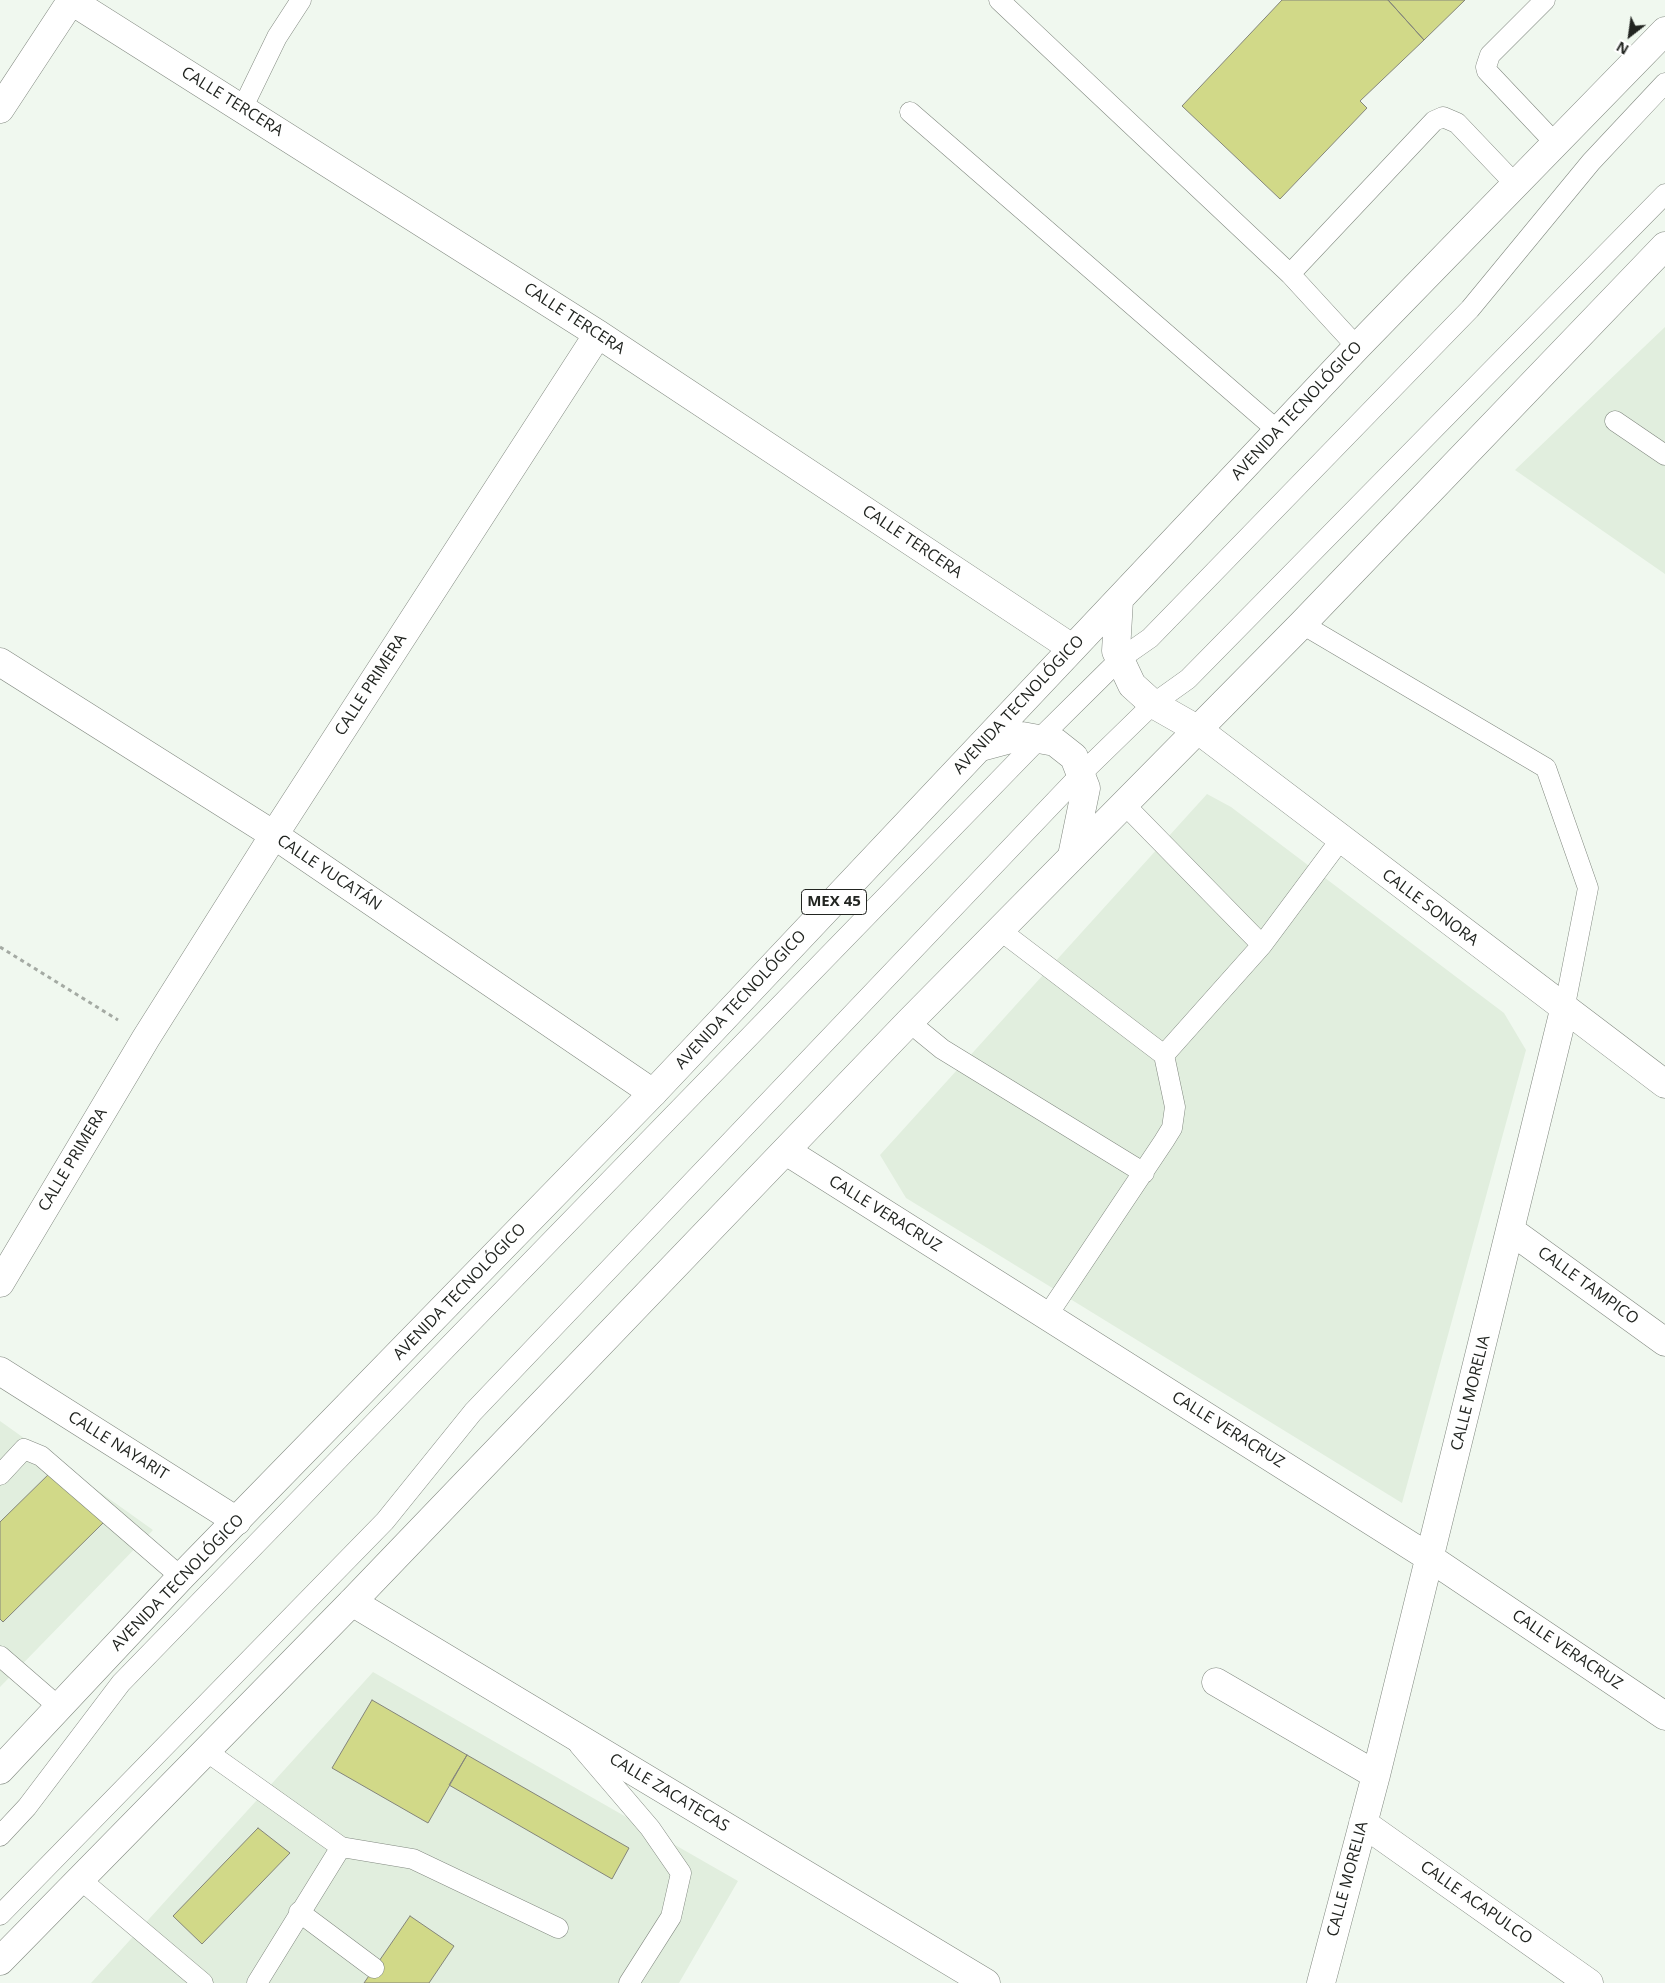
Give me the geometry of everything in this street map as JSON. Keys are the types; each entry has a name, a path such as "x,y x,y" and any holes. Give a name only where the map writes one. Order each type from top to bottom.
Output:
{"street":[{"name":"CALLE TERCERA","path":"70,0 598,334 1072,648"},
{"path":"0,109 70,0"},
{"name":"AVENIDA TECNOLÓGICO","path":"0,1770 181,1577 653,1093 1357,347 1665,30"},
{"path":"0,1961 352,1602 909,1022 1001,931 1072,856 1125,805 1662,254"},
{"name":"CALLE PRIMERA","path":"0,1282 146,1038 274,835 598,334"},
{"name":"CALLE SONORA","path":"1119,600 1116,651 1132,684 1153,704 1197,730 1564,1010 1665,1084"},
{"name":"CALLE YUCATÁN","path":"0,662 274,835 653,1093"},
{"path":"981,747 1022,736 1055,742 1074,757 1086,788 1072,856"},
{"name":"CALLE MORELIA","path":"1321,1983 1376,1775 1564,1010"},
{"name":"CALLE VERACRUZ","path":"786,1151 1430,1558 1665,1716"},
{"name":"CALLE TAMPICO","path":"1510,1230 1665,1342"},
{"name":"CALLE NAYARIT","path":"0,1371 237,1521"},
{"name":"CALLE ZACATECAS","path":"352,1602 986,1983"},
{"path":"1216,1682 1376,1775"},
{"name":"CALLE ACAPULCO","path":"1363,1823 1588,1983"}],"lane":[{"path":"242,109 277,37 300,0"},
{"path":"999,0 1290,274 1357,347"},
{"path":"1545,0 1490,56 1486,67 1487,71 1556,143"},
{"path":"0,1836 27,1806 120,1683 1039,739 1120,659 1150,638 1470,309 1591,162 1665,83"},
{"path":"910,112 1278,431"},
{"path":"1290,274 1434,121 1443,118 1457,123 1516,185"},
{"path":"0,1915 385,1521 473,1412 1081,774 1153,704 1188,679 1665,194"},
{"path":"1615,421 1665,455"},
{"path":"1302,624 1546,768 1588,888 1564,1010"},
{"path":"1125,805 1262,945"},
{"path":"1164,1055 1262,945 1341,839"},
{"path":"1001,931 1164,1055 1176,1116 1172,1128 1144,1173 1047,1316"},
{"path":"909,1022 942,1049 1144,1173"},
{"path":"0,1475 24,1449 40,1456 181,1577"},
{"path":"0,1656 60,1708"},
{"path":"567,1731 650,1828 681,1873 671,1917 629,1983"},
{"path":"206,1751 341,1847 414,1858 558,1928"},
{"path":"257,1983 299,1912 341,1847"},
{"path":"81,1880 203,1983"},
{"path":"299,1912 374,1968"}],"path":[{"path":"0,947 146,1038"}],"shaded area":[{"path":"1665,327 1665,574 1515,470"},
{"path":"1207,794 1231,807 1504,1013 1526,1050 1402,1503 906,1198 880,1155"},
{"path":"0,1421 153,1530 0,1687"},
{"path":"373,1672 738,1881 679,1983 91,1983"}],"building":[{"path":"1282,0 1388,0 1424,40 1360,101 1367,108 1280,199 1182,106"},
{"path":"1388,0 1465,0 1424,40"},
{"path":"53,1470 104,1522 3,1622 0,1619 0,1522"},
{"path":"372,1700 467,1755 428,1823 332,1768"},
{"path":"467,1755 629,1848 612,1879 449,1785"},
{"path":"258,1828 290,1853 202,1944 173,1916"},
{"path":"410,1916 454,1946 429,1983 364,1983"}]}
